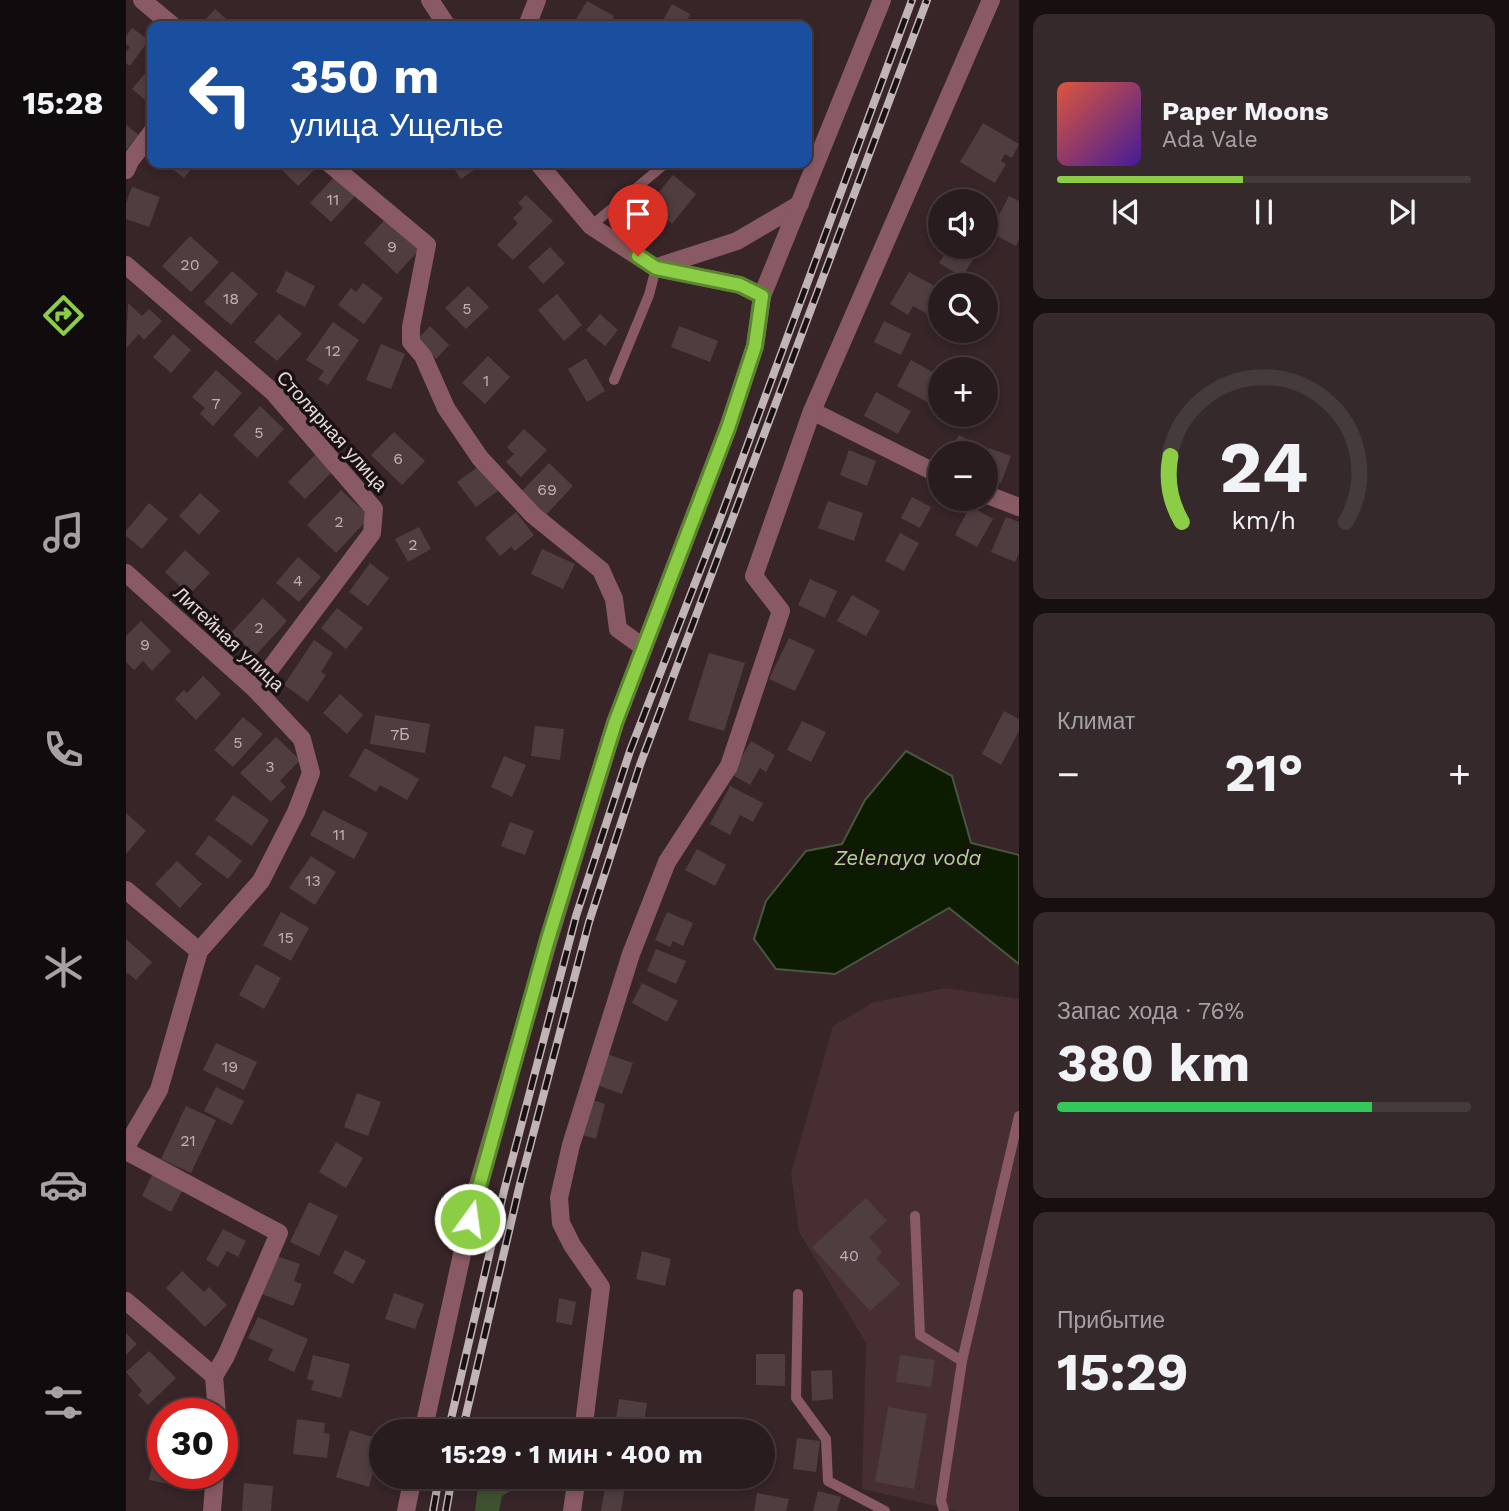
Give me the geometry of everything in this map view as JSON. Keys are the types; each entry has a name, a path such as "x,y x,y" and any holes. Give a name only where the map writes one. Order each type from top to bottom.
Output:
{"street":[{"path":"142,0 167,21"},
{"path":"430,0 444,21"},
{"path":"529,21 537,0"},
{"path":"426,1419 475,1195 548,939 615,723 728,428 755,346 762,296 882,0"},
{"path":"585,1419 601,1287 572,1245 561,1223 559,1198 571,1145 631,954 667,863 729,766 777,624 781,611 754,576 812,411 991,0"},
{"path":"126,170 130,160 147,138"},
{"path":"335,168 427,245 411,327 411,342 423,356 446,408 480,458 533,515 601,570 614,599 618,629 643,647"},
{"path":"542,168 591,226 656,268 740,285 762,296"},
{"path":"656,268 737,241 800,204"},
{"name":"Столярная улица","path":"126,265 274,393 374,509 372,533 255,689"},
{"path":"812,411 928,469"},
{"path":"998,499 1019,507"},
{"name":"Литейная улица","path":"126,573 255,689 302,738 311,773 296,812 261,881 199,951"},
{"path":"126,890 199,951 159,1090 126,1149 279,1233 226,1356 214,1376 216,1398"},
{"path":"126,1301 214,1376"},
{"path":"212,1511 214,1489"},
{"path":"406,1511 411,1489"},
{"path":"572,1511 575,1489"}],"lane":[{"path":"591,226 660,168"},
{"path":"614,380 649,295 656,268"},
{"path":"944,1511 941,1501 962,1360 1019,1116"},
{"path":"915,1216 920,1335 962,1360"},
{"path":"798,1294 796,1398 826,1439 828,1481 885,1511"}],"shaded area":[{"path":"946,988 1019,999 1019,1511 957,1511 862,1489 866,1343 799,1232 791,1173 833,1026 874,1002"},
{"path":"478,1489 514,1489 502,1496 499,1511 475,1511"}],"water":[{"name":"Zelenaya voda","path":"906,751 952,776 971,843 1019,855 1019,964 949,908 835,974 776,969 754,939 766,901 806,851 842,844 865,800"}],"building":[{"path":"587,1 614,16 612,21 575,21"},
{"path":"672,4 690,14 686,21 663,21"},
{"path":"215,9 228,21 204,21"},
{"path":"132,28 147,39 147,43 130,66 126,63 126,52 130,47 126,44 126,36"},
{"path":"147,71 147,102 132,89"},
{"path":"983,123 1019,144 1012,158 1005,154 1001,161 1006,164 995,183 960,162"},
{"path":"126,125 139,135 126,150"},
{"path":"171,168 192,168 184,178"},
{"path":"284,168 316,168 298,186 282,170"},
{"path":"453,168 477,168 461,179"},
{"path":"673,175 696,194 672,224 649,204"},
{"path":"335,176 356,195 331,222 310,203"},
{"path":"132,187 160,197 149,227 126,219 126,203"},
{"path":"526,195 553,221 513,260 497,245 518,223 513,218 523,208 518,203"},
{"path":"1009,196 1019,201 1019,240 1016,246 998,236 998,217"},
{"path":"386,218 420,249 397,274 364,243"},
{"path":"190,236 219,262 191,292 162,266"},
{"path":"550,247 565,263 543,284 528,267"},
{"path":"942,259 973,259 964,273 955,273 939,263"},
{"path":"232,271 258,294 231,325 204,302"},
{"path":"286,271 315,286 305,307 276,292"},
{"path":"909,272 928,282 928,314 913,306 908,315 890,304"},
{"path":"363,283 383,298 364,324 338,305 351,288 356,292"},
{"path":"468,286 489,307 466,329 445,308"},
{"path":"557,294 582,325 564,341 538,310"},
{"path":"128,303 142,316 149,309 162,321 144,340 139,334 126,348"},
{"path":"279,314 302,334 277,361 254,342"},
{"path":"600,314 618,330 605,346 586,330"},
{"path":"884,321 911,334 901,355 874,342"},
{"path":"333,322 359,340 328,385 318,379 324,371 306,360"},
{"path":"430,326 449,345 436,359 417,340"},
{"path":"679,326 718,341 710,362 671,347"},
{"path":"173,334 191,350 171,373 153,357"},
{"path":"381,344 405,354 391,389 366,380"},
{"path":"488,356 510,377 485,404 462,383"},
{"path":"586,358 605,391 587,402 568,369"},
{"path":"911,360 928,369 928,402 897,386"},
{"path":"216,370 242,393 213,426 200,414 205,408 192,397"},
{"path":"876,392 911,411 898,434 864,416"},
{"path":"260,406 284,429 257,458 233,435"},
{"path":"524,429 547,450 521,477 506,462 514,454 507,447"},
{"path":"394,432 425,461 402,485 371,455"},
{"path":"959,435 970,441 956,441"},
{"path":"849,450 876,461 867,486 840,475"},
{"path":"998,451 1011,456 1001,483 998,482"},
{"path":"316,454 333,471 305,499 288,482"},
{"path":"549,463 573,486 545,516 521,492"},
{"path":"479,466 498,491 476,507 457,482"},
{"path":"341,490 370,517 336,553 307,525"},
{"path":"200,493 220,511 199,535 179,516"},
{"path":"912,497 928,505 929,511 920,528 901,518"},
{"path":"828,501 863,513 854,541 818,528"},
{"path":"149,503 168,519 142,549 126,536 126,531"},
{"path":"967,511 979,511 993,519 977,547 955,535"},
{"path":"516,512 534,535 515,551 511,547 500,556 485,538"},
{"path":"1006,517 1019,522 1019,554 1015,562 991,552"},
{"path":"419,527 431,549 408,562 395,539"},
{"path":"900,533 919,543 904,571 885,561"},
{"path":"542,549 575,564 563,589 531,574"},
{"path":"185,550 210,573 189,595 165,572"},
{"path":"298,557 321,577 299,602 276,583"},
{"path":"370,563 389,578 368,606 349,592"},
{"path":"810,579 837,591 825,618 798,605"},
{"path":"852,595 880,611 866,636 837,621"},
{"path":"263,598 287,621 256,655 231,633"},
{"path":"337,608 363,628 346,649 321,628"},
{"path":"141,621 171,651 152,671 143,661 134,670 126,662 126,636"},
{"path":"789,638 815,650 795,691 769,679"},
{"path":"314,640 333,653 321,672 326,675 308,702 284,685"},
{"path":"709,653 745,663 724,731 688,720"},
{"path":"203,676 221,694 196,720 175,699 184,690 187,693"},
{"path":"340,694 363,715 347,734 323,713"},
{"path":"1004,711 1019,719 1019,731 1001,765 982,754"},
{"path":"375,715 430,724 425,753 370,744"},
{"path":"243,717 263,734 233,767 214,750"},
{"path":"802,721 826,732 811,762 787,750"},
{"path":"535,726 564,729 560,760 531,756"},
{"path":"276,737 300,760 280,781 286,787 271,802 240,773"},
{"path":"751,741 775,755 766,772 760,768 750,785 731,774"},
{"path":"365,748 419,779 407,800 380,785 376,792 349,776"},
{"path":"504,756 526,765 512,797 491,787"},
{"path":"730,786 763,803 753,822 740,815 730,835 710,824"},
{"path":"233,795 269,820 252,846 215,820"},
{"path":"323,810 368,833 354,859 310,835"},
{"path":"126,813 146,831 126,854"},
{"path":"510,822 534,831 525,855 501,846"},
{"path":"209,835 242,861 228,879 195,854"},
{"path":"697,849 726,865 715,886 685,870"},
{"path":"311,856 336,872 315,905 289,888"},
{"path":"177,861 202,884 180,908 155,884"},
{"path":"281,912 309,928 291,961 263,945"},
{"path":"667,912 693,923 683,946 673,941 670,947 655,940"},
{"path":"126,939 152,962 136,980 128,973 126,975"},
{"path":"656,949 686,961 676,984 647,971"},
{"path":"256,964 281,978 264,1009 239,995"},
{"path":"642,983 678,1001 667,1022 632,1003"},
{"path":"216,1043 257,1062 244,1090 203,1070"},
{"path":"607,1054 633,1063 622,1094 597,1085"},
{"path":"216,1087 244,1101 232,1125 204,1111"},
{"path":"357,1093 381,1102 368,1136 344,1127"},
{"path":"589,1099 605,1104 596,1139 579,1134"},
{"path":"186,1106 216,1120 191,1173 161,1159"},
{"path":"336,1142 363,1158 346,1188 319,1172"},
{"path":"153,1173 183,1189 171,1212 142,1196"},
{"path":"866,1198 887,1221 869,1237 882,1252 876,1258 900,1284 870,1311 812,1247"},
{"path":"309,1202 338,1216 319,1256 290,1242"},
{"path":"223,1229 246,1241 238,1257 227,1251 218,1267 206,1260"},
{"path":"345,1250 366,1261 353,1284 333,1273"},
{"path":"642,1251 671,1259 665,1286 636,1279"},
{"path":"277,1256 300,1264 294,1281 302,1284 293,1306 262,1294"},
{"path":"182,1271 204,1292 209,1287 227,1305 205,1327 166,1288"},
{"path":"394,1293 424,1304 415,1329 385,1319"},
{"path":"559,1298 576,1302 572,1325 556,1322"},
{"path":"258,1317 308,1339 294,1372 268,1360 273,1349 248,1338"},
{"path":"126,1333 137,1344 126,1355"},
{"path":"149,1351 176,1378 155,1398 147,1398 147,1404 138,1395 142,1391 126,1372"},
{"path":"756,1354 785,1354 785,1386 756,1385"},
{"path":"313,1355 350,1364 341,1398 311,1390 314,1381 307,1379"},
{"path":"900,1355 935,1360 931,1387 896,1382"},
{"path":"832,1370 833,1399 812,1401 811,1371"},
{"path":"619,1399 647,1403 645,1419 616,1419"},
{"path":"888,1407 927,1414 914,1489 875,1482"},
{"path":"297,1419 325,1423 324,1433 330,1434 327,1458 293,1454"},
{"path":"350,1430 369,1436 369,1487 336,1477"},
{"path":"797,1438 820,1441 816,1472 793,1469"},
{"path":"244,1483 273,1486 271,1511 242,1511"},
{"path":"605,1489 625,1489 621,1511 601,1511"},
{"path":"818,1491 841,1497 837,1511 813,1511"},
{"path":"757,1493 789,1499 786,1511 754,1511"}],"railway":[{"path":"451,1419 504,1191 576,916 630,751 723,511 912,0"},
{"path":"465,1419 520,1184 589,922 640,765 927,0"},
{"path":"433,1511 437,1489"},
{"path":"446,1511 450,1489"}],"route":[{"path":"470,1219 548,939 615,723 728,428 755,346 762,296 740,285 656,268 638,256"}]}
